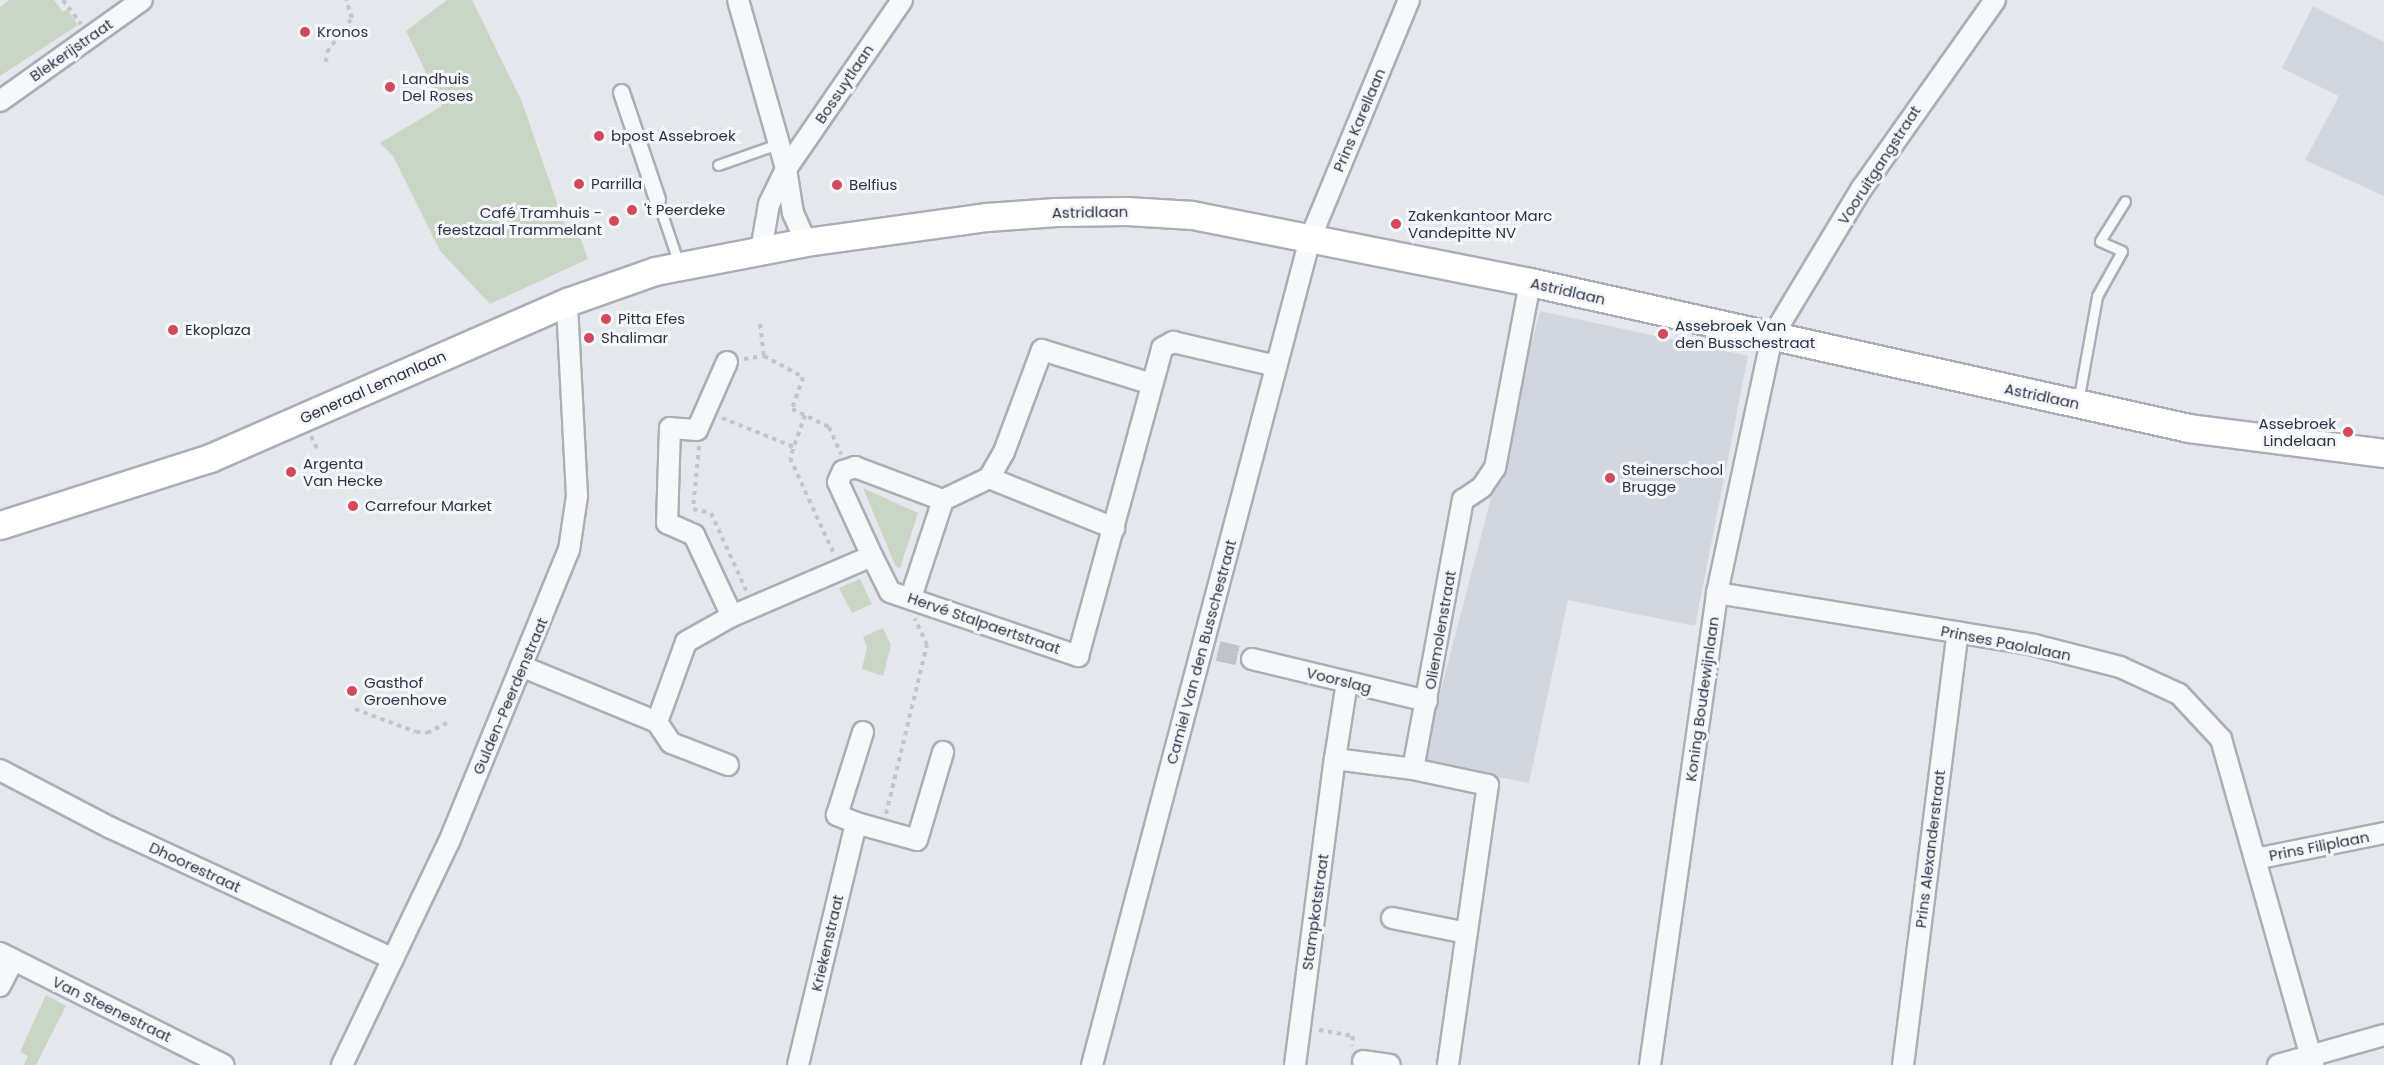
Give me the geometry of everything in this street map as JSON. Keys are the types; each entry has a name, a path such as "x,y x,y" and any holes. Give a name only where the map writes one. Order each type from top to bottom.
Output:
{"main road":[{"name":"Astridlaan","path":"753,251 987,218 1127,211 1192,215 1530,282 2189,428 2384,453"},
{"name":"Generaal Lemanlaan","path":"0,525 210,458 567,302 680,266 753,251"}],"street":[{"name":"Blekerijstraat","path":"0,101 142,0"},
{"path":"738,0 786,168 793,213 806,242"},
{"name":"Bossuytlaan","path":"753,251 769,204 786,168 902,0"},
{"name":"Prins Karellaan","path":"1310,239 1409,0"},
{"name":"Vooruitgangstraat","path":"1772,337 1862,188 1995,0"},
{"path":"621,92 657,199"},
{"name":"Camiel Van den Busschestraat","path":"1092,1065 1210,650 1276,366 1310,239"},
{"name":"Oliemolenstraat","path":"1413,769 1463,500 1482,487 1495,468 1530,282"},
{"name":"Gulden-Peerdenstraat","path":"342,1065 449,843 521,666 560,578 575,521 567,302"},
{"name":"Koning Boudewijnlaan","path":"1650,1065 1717,593 1772,337"},
{"name":"Hervé Stalpaertstraat","path":"847,468 838,482 891,592 1078,656 1160,353 1169,342 1276,366"},
{"path":"847,468 855,467 943,500 989,478 1004,453 1042,350 1152,384"},
{"path":"727,362 697,430 669,428 667,523 694,535 732,616"},
{"path":"989,478 1114,528"},
{"path":"911,597 943,500"},
{"path":"657,722 686,642 732,616 872,556"},
{"name":"Prinses Paolalaan","path":"1717,593 2034,645 2120,667 2179,693 2221,739 2311,1060"},
{"name":"Prins Alexanderstraat","path":"1903,1065 1958,632"},
{"name":"Voorslag","path":"1252,659 1427,701"},
{"path":"521,666 657,722 671,743 728,765"},
{"name":"Stampkotstraat","path":"1295,1065 1347,682"},
{"path":"863,732 837,815 856,823 917,840 943,752"},
{"path":"1335,759 1413,769 1488,785 1448,1065"},
{"name":"Dhoorestraat","path":"0,770 101,823 393,959"},
{"name":"Kriekenstraat","path":"800,1065 856,823"},
{"name":"Prins Filiplaan","path":"2255,859 2384,833"},
{"path":"1392,918 1467,933"},
{"path":"0,986 6,956"},
{"name":"Van Steenestraat","path":"6,956 224,1065"},
{"path":"2278,1065 2311,1060 2384,1035"},
{"path":"1357,1058 1390,1065"}],"lane":[{"path":"718,165 778,144"},
{"path":"657,199 680,266"},
{"path":"2077,404 2097,296 2122,251 2100,241 2126,201"}],"path":[{"path":"63,0 90,36"},
{"path":"326,62 327,52 352,18 346,0"},
{"path":"760,324 764,356 803,377 792,409 829,427 847,468"},
{"path":"706,411 794,447"},
{"path":"805,415 790,458 841,569"},
{"path":"700,441 693,509 711,513 753,607"},
{"path":"881,830 927,645 915,620"},
{"path":"355,709 416,732 427,733 448,723"},
{"path":"1300,1027 1353,1036 1357,1058"}],"shaded area":[{"path":"2313,6 2384,42 2384,196 2305,160 2339,96 2282,68"},
{"name":"Steinerschool Brugge","path":"1540,311 1748,356 1695,626 1568,600 1529,783 1422,762"}],"green space":[{"path":"9,0 54,0 63,12 67,9 78,25 0,76 0,7"},
{"path":"447,0 472,0 522,102 564,223 571,234 578,231 588,259 490,304 440,251 393,156 380,143 442,106 406,31"},
{"path":"863,488 918,513 900,568 896,567"},
{"path":"860,579 872,604 852,613 839,588"},
{"path":"883,628 891,645 883,676 862,669 867,647 863,637"},
{"path":"46,995 66,1006 36,1065 24,1065 28,1056 20,1052"}],"tunnel":[{"path":"1218,651 1252,659"}],"place":[{"name":"Kronos","path":"305,32"},
{"name":"Landhuis Del Roses","path":"390,87"},
{"name":"bpost Assebroek","path":"599,136"},
{"name":"Parrilla","path":"579,184"},
{"name":"Belfius","path":"837,185"},
{"name":"'t Peerdeke","path":"632,210"},
{"name":"Café Tramhuis - feestzaal Trammelant","path":"614,221"},
{"name":"Zakenkantoor Marc Vandepitte NV","path":"1396,224"},
{"name":"Pitta Efes","path":"606,319"},
{"name":"Ekoplaza","path":"173,330"},
{"name":"Assebroek Van den Busschestraat","path":"1663,334"},
{"name":"Shalimar","path":"589,338"},
{"name":"Assebroek Lindelaan","path":"2348,432"},
{"name":"Argenta Van Hecke","path":"291,472"},
{"name":"Steinerschool Brugge","path":"1610,478"},
{"name":"Carrefour Market","path":"353,506"},
{"name":"Gasthof Groenhove","path":"352,691"}]}
